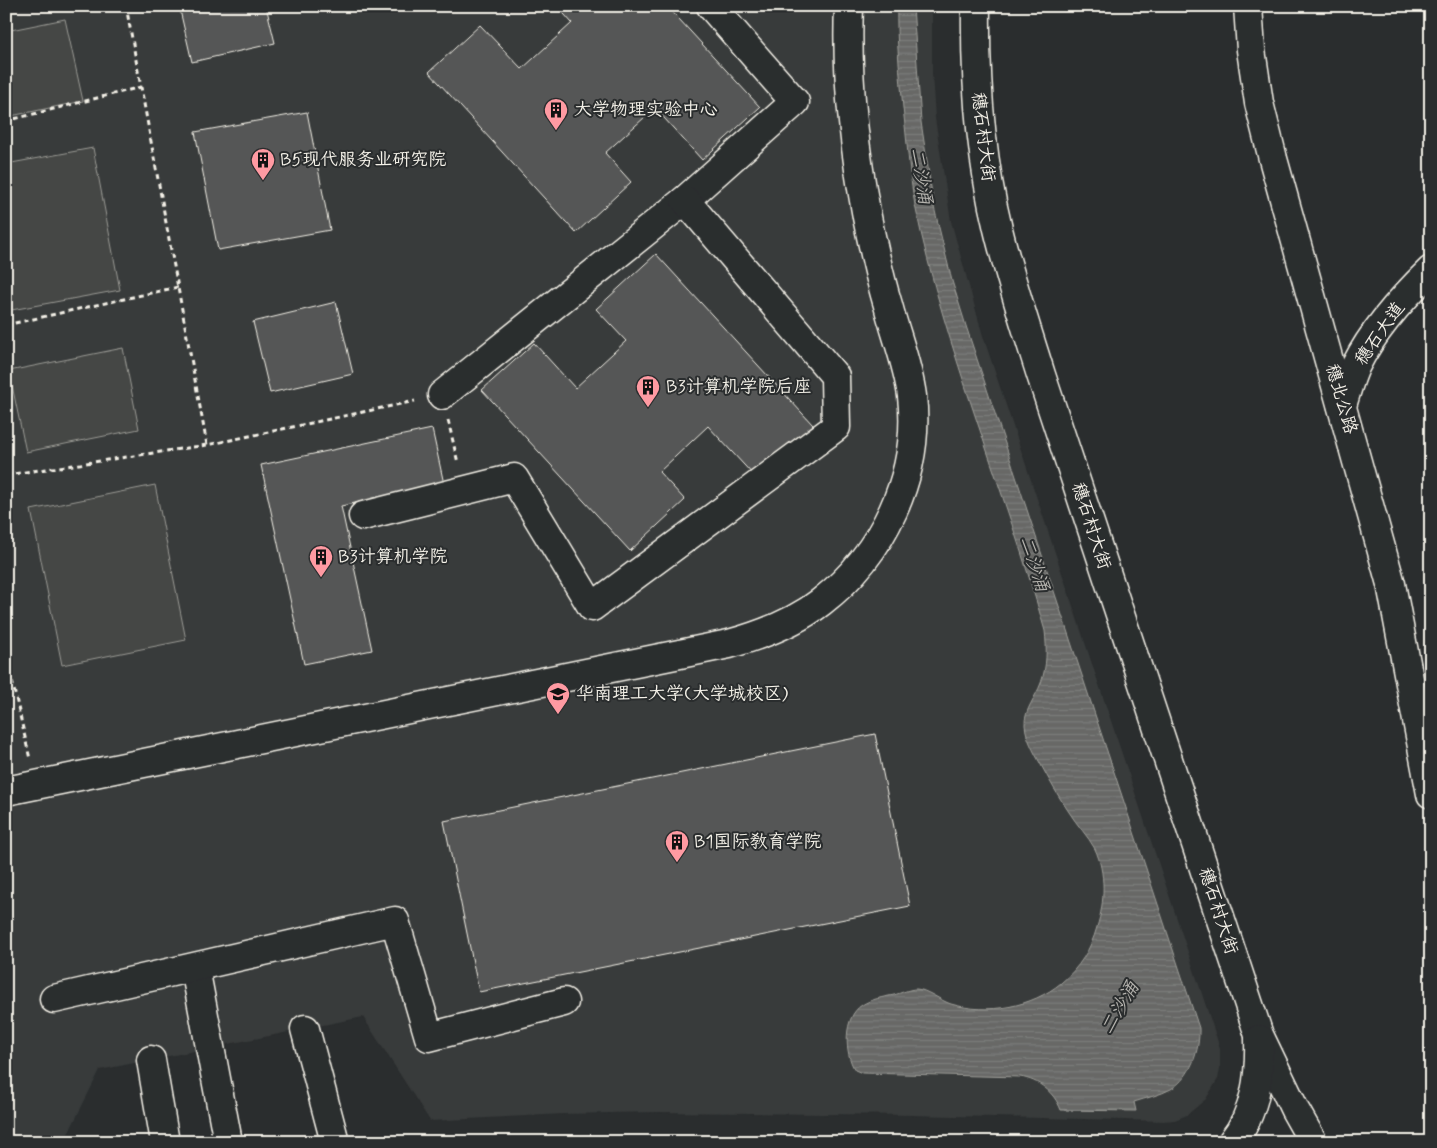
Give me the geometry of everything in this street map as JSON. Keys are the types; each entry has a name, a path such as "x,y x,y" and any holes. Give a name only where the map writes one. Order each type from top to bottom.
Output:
{"street":[{"path":"442,395 685,200 795,102 712,6"},
{"path":"6,790 729,644 754,637 798,617 821,602 849,577 869,554 896,506 906,476 911,451 913,425 912,398 908,372 876,257 860,171 849,70 849,6"},
{"name":"穗石村大街","path":"976,6 977,89 982,137 988,181 1003,248 1041,375 1259,1035 1295,1110 1313,1142"},
{"name":"穗北公路","path":"1248,6 1251,50 1259,103 1395,602 1431,794"},
{"path":"363,516 514,478 592,607 836,427 835,376 685,200"},
{"name":"穗石大道","path":"1342,406 1355,367 1366,346 1397,306 1431,270"},
{"path":"54,999 395,921 429,1037 564,1002"},
{"path":"195,968 228,1142"},
{"path":"305,1029 335,1142"},
{"name":"穗石村大街","path":"1232,1142 1254,1100 1259,1066 1259,1035"},
{"path":"152,1060 165,1142"}],"path":[{"path":"126,6 207,445"},
{"path":"6,121 141,87"},
{"path":"6,325 178,287"},
{"path":"6,475 207,445 442,395 464,490"},
{"path":"6,654 32,765"}],"shaded area":[{"name":"华南理工大学(大学城校区)","path":"6,6 932,6 932,73 935,118 951,221 983,336 1220,1049 1218,1079 1206,1099 1187,1115 1175,1120 1164,1121 911,1115 657,1112 564,1114 430,1121 363,1017 100,1070 64,1142 6,1142"},
{"path":"65,19 83,101 6,117 6,31"},
{"path":"93,148 120,290 6,311 6,164"},
{"path":"123,348 139,429 26,452 9,371"},
{"path":"155,485 186,640 62,665 31,510"}],"water":[{"name":"二沙涌","path":"897,6 913,6 921,122 934,207 952,281 1199,1028 1196,1054 1184,1078 1167,1091 1134,1102 1136,1111 1061,1110 1050,1092 1033,1081 1020,1077 862,1073 855,1070 851,1063 847,1045 851,1018 862,1005 873,1000 911,990 924,991 951,1004 980,1009 1009,1007 1037,998 1061,983 1079,964 1088,950 1097,927 1103,898 1103,878 1095,849 1054,788 1033,750 1026,730 1026,714 1041,683 1044,670 1046,651 1045,631 942,313 915,205 898,57"}],"building":[{"path":"179,6 266,6 275,43 192,62"},
{"name":"大学物理实验中心","path":"557,6 667,6 760,107 702,160 655,108 605,153 631,182 576,233 429,72 480,25 522,69 572,23"},
{"name":"B5现代服务业研究院","path":"307,112 330,230 218,250 195,132"},
{"name":"B3计算机学院后座","path":"656,254 813,425 756,478 708,426 659,472 685,500 630,551 482,390 534,343 575,388 626,341 596,309"},
{"path":"336,302 353,374 270,393 253,322"},
{"name":"B3计算机学院","path":"432,429 444,484 341,506 372,650 304,664 261,465"},
{"name":"B1国际教育学院","path":"875,734 910,906 479,992 444,821"}],"place":[{"name":"大学物理实验中心","path":"556,131"},
{"name":"B5现代服务业研究院","path":"263,181"},
{"name":"B3计算机学院后座","path":"648,408"},
{"name":"B3计算机学院","path":"321,578"},
{"name":"华南理工大学(大学城校区)","path":"558,715"},
{"name":"B1国际教育学院","path":"677,863"}]}
